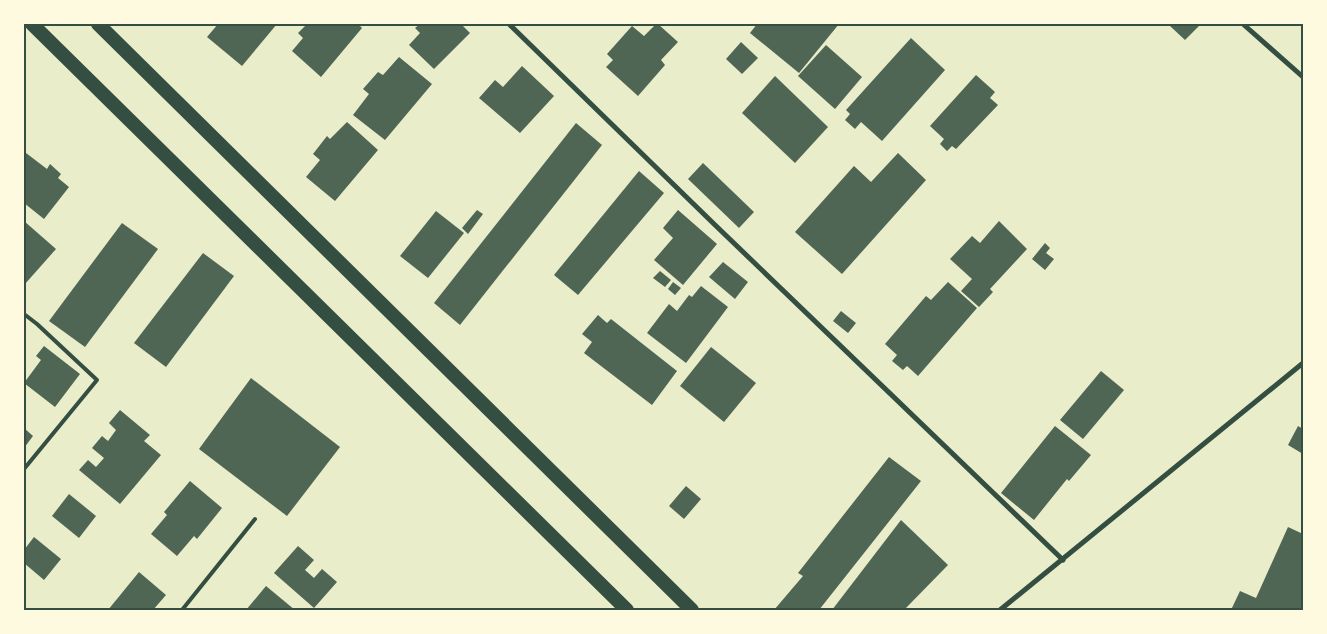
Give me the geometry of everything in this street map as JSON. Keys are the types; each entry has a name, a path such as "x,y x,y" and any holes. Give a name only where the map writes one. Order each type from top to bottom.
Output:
{"highway":[{"path":"32,24 627,610"},
{"path":"98,24 692,610"}],"street":[{"path":"509,24 712,223 1063,560"},
{"path":"1242,24 1303,77"},
{"path":"1000,610 1303,363"}],"lane":[{"path":"24,314 97,380 24,468"},
{"path":"182,610 255,519"}],"building":[{"path":"218,24 277,24 242,66 207,37"},
{"path":"307,24 358,24 362,28 321,77 292,51 303,38 298,33"},
{"path":"420,24 464,24 462,25 470,33 434,69 409,45 420,33 415,28"},
{"path":"656,24 678,42 661,60 665,65 638,96 606,67 613,60 607,54 632,26 644,36"},
{"path":"757,24 839,24 799,73 750,33"},
{"path":"1172,24 1201,24 1185,40 1170,26"},
{"path":"911,38 945,70 882,141 861,122 855,129 845,120 850,114 846,110"},
{"path":"741,42 758,58 742,74 726,59"},
{"path":"826,45 862,77 835,109 798,76"},
{"path":"399,57 432,84 385,140 353,115 369,94 363,89 378,72 383,75"},
{"path":"522,66 554,96 520,133 479,98 495,80 503,87"},
{"path":"976,75 995,92 990,98 998,105 956,149 952,146 947,151 940,144 944,139 930,126"},
{"path":"775,76 828,127 795,163 742,113"},
{"path":"347,122 378,150 335,201 306,177 320,160 313,154 327,136 330,139"},
{"path":"576,123 602,145 460,325 434,303"},
{"path":"26,153 47,169 50,164 61,174 58,178 69,187 44,219 24,203 24,155"},
{"path":"898,153 926,180 842,274 795,232 854,166 871,182"},
{"path":"703,163 754,212 739,228 688,179"},
{"path":"639,171 664,193 578,295 554,275"},
{"path":"477,210 483,214 468,234 462,228"},
{"path":"678,210 717,244 683,285 654,260 673,238 663,228"},
{"path":"436,211 464,233 428,278 400,256"},
{"path":"24,221 56,249 25,284 24,283"},
{"path":"999,221 1027,249 990,289 993,292 979,307 961,291 972,279 950,259 972,236 980,243"},
{"path":"122,223 158,249 85,347 49,321"},
{"path":"1045,243 1050,248 1046,253 1054,259 1045,270 1032,259"},
{"path":"203,253 234,276 166,367 134,343"},
{"path":"723,262 748,282 735,299 709,277"},
{"path":"660,271 671,280 665,287 653,278"},
{"path":"673,282 681,288 675,295 668,289"},
{"path":"948,282 977,308 918,376 907,366 903,370 892,361 897,355 885,344 926,296 931,300"},
{"path":"701,286 728,307 686,363 647,333 669,304 677,311 689,295 692,297"},
{"path":"841,311 856,323 848,333 833,321"},
{"path":"598,315 607,323 611,319 677,371 652,405 584,353 592,342 582,334"},
{"path":"44,346 80,374 55,407 24,383 41,360 36,356"},
{"path":"711,347 756,383 724,422 680,386"},
{"path":"1101,371 1124,390 1083,439 1060,420"},
{"path":"251,378 340,447 287,516 199,449"},
{"path":"120,410 150,435 144,441 161,455 120,504 79,470 88,460 96,467 104,458 92,448 102,436 108,441 116,430 109,423"},
{"path":"1055,426 1091,455 1069,481 1067,479 1034,520 1001,493"},
{"path":"1298,426 1303,429 1303,454 1288,445"},
{"path":"24,428 33,436 24,448"},
{"path":"889,457 921,481 819,610 774,610 803,576 798,573"},
{"path":"190,481 222,508 197,539 194,536 177,556 151,534 167,515 164,512"},
{"path":"686,486 701,499 684,519 669,506"},
{"path":"69,494 96,516 79,538 52,516"},
{"path":"901,520 948,565 904,610 832,610"},
{"path":"1288,527 1303,534 1303,610 1231,610 1240,591 1256,598"},
{"path":"34,537 61,559 44,580 24,563 24,550"},
{"path":"298,546 314,560 305,570 314,578 322,569 337,582 314,608 274,573"},
{"path":"139,572 166,595 153,610 108,610"},
{"path":"266,586 295,610 246,610"}]}
